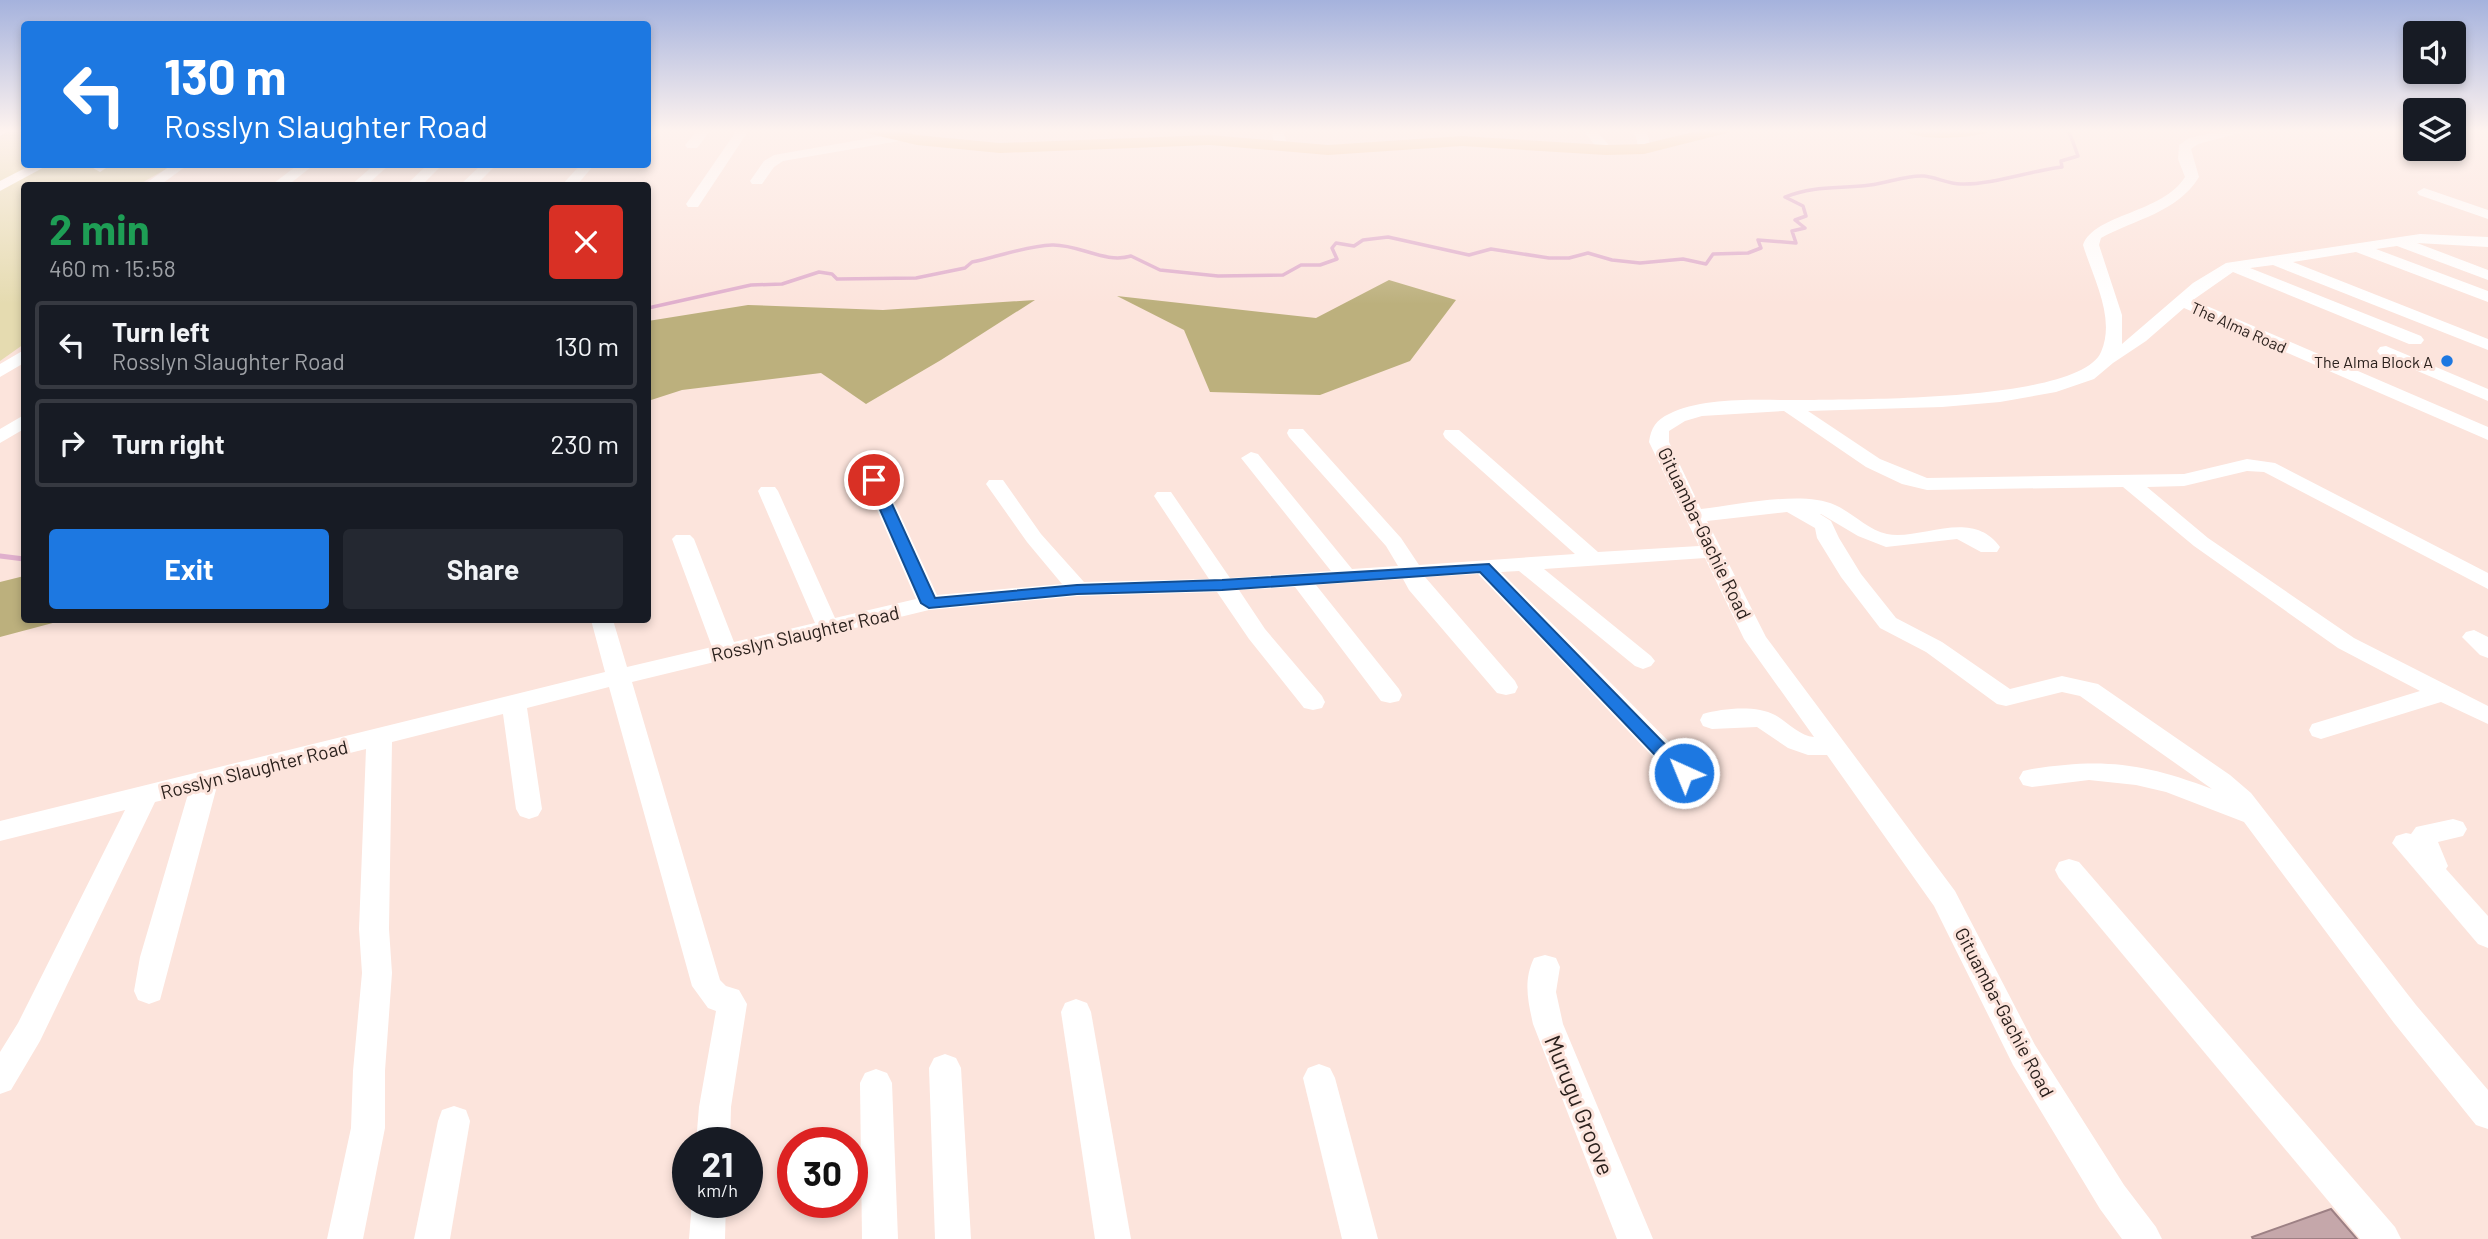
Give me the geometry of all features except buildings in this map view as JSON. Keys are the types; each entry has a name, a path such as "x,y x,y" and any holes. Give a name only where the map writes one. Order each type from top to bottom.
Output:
{"street":[{"path":"694,205 705,188"},
{"path":"2108,359 2116,330 2114,311 2095,261 2091,245 2094,236 2161,206 2185,188"},
{"path":"2424,192 2488,215"},
{"path":"2108,359 2130,348 2210,276 2232,266 2396,241 2437,238 2488,242"},
{"path":"2396,241 2488,275"},
{"path":"2356,246 2488,297"},
{"path":"2272,259 2488,345"},
{"path":"2232,266 2415,340"},
{"name":"The Alma Road","path":"2183,302 2488,434"},
{"path":"2386,351 2488,396"},
{"path":"0,372 21,357"},
{"name":"Gituamba-Gachie Road","path":"2108,359 2094,372 2073,383 2037,392 1978,400 1787,405 1696,412 1673,417 1665,423 1660,430 1659,442 1756,639 1945,899 2024,1055 2112,1197 2144,1239"},
{"path":"1787,405 1887,471 1913,482 2015,484 2183,480 2247,465 2268,467 2488,582"},
{"path":"0,437 21,423"},
{"path":"1296,433 1394,542 1413,573 1417,585 1506,687"},
{"path":"1452,434 1592,558"},
{"path":"1251,458 1347,577"},
{"path":"874,480 929,603"},
{"path":"2129,482 2201,542 2346,643 2488,716"},
{"path":"996,484 1034,538 1077,589"},
{"path":"768,491 828,627"},
{"path":"1164,496 1256,634 1313,702"},
{"path":"1694,516 1791,506 1826,509 1877,539 1886,541 1957,533 1967,534 1989,547"},
{"path":"1791,506 1824,525 1828,538 1852,577 1888,623 1897,630 1934,647 2006,698 2062,684 2090,690 2221,782 2242,800 2406,1014 2488,1114"},
{"path":"683,539 726,652"},
{"name":"Rosslyn Slaughter Road","path":"2,833 618,677 929,603 1077,589 1222,585 1712,551"},
{"path":"1525,565 1643,660"},
{"path":"1484,567 1684,773"},
{"path":"1301,580 1391,695"},
{"path":"602,623 707,986 719,999 728,999 732,1004 714,1127"},
{"path":"2321,730 2445,692"},
{"path":"514,705 529,809"},
{"path":"1712,720 1756,718 1765,720 1797,742 1808,746 1836,747"},
{"path":"345,1239 368,1128 376,974 374,929 379,739"},
{"path":"2032,778 2070,772 2111,773 2148,779 2199,794 2255,817"},
{"path":"149,990 155,957 205,781"},
{"path":"0,1080 29,1032 145,795"},
{"path":"2430,872 2435,864 2423,838 2426,834 2454,829"},
{"path":"2406,843 2488,936"},
{"path":"2069,870 2384,1239"},
{"name":"Murugu Groove","path":"1545,967 1541,992 1548,1024 1635,1239"},
{"path":"1076,1012 1113,1239"},
{"path":"944,1068 953,1239"},
{"path":"1319,1078 1360,1239"},
{"path":"876,1083 880,1239"},
{"path":"432,1239 454,1121"},
{"path":"707,1239 708,1218"}],"shaded area":[{"path":"0,188 21,188 21,346 0,361"},
{"path":"1389,280 1456,300 1410,361 1320,395 1210,392 1184,330 1117,296 1316,318"},
{"path":"1035,300 866,404 821,373 682,390 651,400 651,321 748,305 883,310"},
{"path":"21,577 21,623 53,623 0,637 0,582"}],"waterway":[{"path":"651,307 751,285 782,284 819,272 832,274 837,279 916,278 965,268 972,262 1052,245 1072,247 1111,258 1131,256 1160,270 1218,276 1283,275 1301,265 1320,265 1337,259 1332,248 1336,243 1354,246 1363,240 1388,237 1469,255 1491,249 1549,258 1569,258 1588,253 1612,260 1640,263 1683,259 1706,264 1713,254 1748,253 1761,248 1758,240 1796,243 1792,231 1805,228 1795,220 1806,216 1803,206 1785,197 1830,188"},
{"path":"0,556 21,559"}],"place":[{"name":"The Alma Block A","path":"2447,361"}],"route":[{"path":"874,480 929,603 1077,589 1222,585 1484,567 1684,773"}]}
